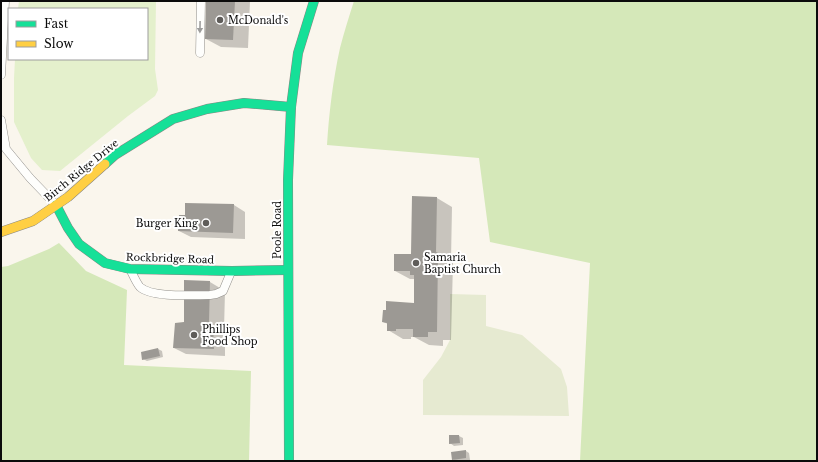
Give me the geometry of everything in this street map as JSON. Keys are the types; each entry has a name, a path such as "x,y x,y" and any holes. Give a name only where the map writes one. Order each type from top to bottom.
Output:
{"street":[{"name":"Poole Road","path":"289,461 288,161 291,107 298,53 314,1"},
{"name":"Birch Ridge Drive","path":"1,232 33,221 68,197 115,155 173,119 207,109 244,103 291,107"},
{"name":"Rockbridge Road","path":"56,205 68,228 79,244 106,263 130,268 232,271 288,270"}],"lane":[{"path":"1,75 5,1"},
{"path":"200,53 201,1"},
{"path":"1,120 6,149 30,178 56,205"},
{"path":"130,268 139,287 152,293 167,295 216,294 223,291 232,271"}],"green space":[{"path":"19,1 156,1 155,69 158,90 155,96 60,171 42,170 31,158 14,122 15,60 148,60 148,8 18,8"},
{"path":"354,1 817,1 817,461 580,461 590,263 490,242 479,158 327,145 332,96 340,48"},
{"path":"59,243 86,271 127,290 124,365 251,371 249,461 1,461 1,267 8,266 49,249"},
{"path":"450,294 486,295 486,326 522,335 561,369 567,387 569,416 423,415 423,380 441,357 450,340"}],"building":[{"name":"McDonald's","path":"206,1 235,1 233,40 205,39"},
{"name":"Samaria Baptist Church","path":"412,196 437,197 437,332 428,332 428,337 413,337 413,329 396,329 396,331 387,331 387,323 382,322 383,310 386,310 386,301 414,303 414,275 410,275 410,271 394,271 394,254 411,254"},
{"name":"Burger King","path":"185,203 234,204 233,233 178,231 179,215 185,215"},
{"path":"184,280 210,281 209,323 213,323 214,349 173,348 175,323 184,322"},
{"path":"158,348 160,356 142,360 141,352"},
{"path":"449,435 459,435 460,443 449,444"},
{"path":"466,450 466,458 452,460 451,452"}],"traffic: fast":[{"path":"289,461 288,180 291,107 298,53 314,1"},
{"path":"105,164 115,155 173,119 207,109 244,103 291,107"},
{"path":"56,205 68,228 79,244 105,263 130,269 232,271 288,270"}],"traffic: slow":[{"path":"1,232 33,221 68,197 105,164"}],"place":[{"name":"McDonald's","path":"220,20"},
{"name":"Burger King","path":"206,223"},
{"name":"Samaria Baptist Church","path":"416,263"},
{"name":"Phillips Food Shop","path":"194,335"}]}
